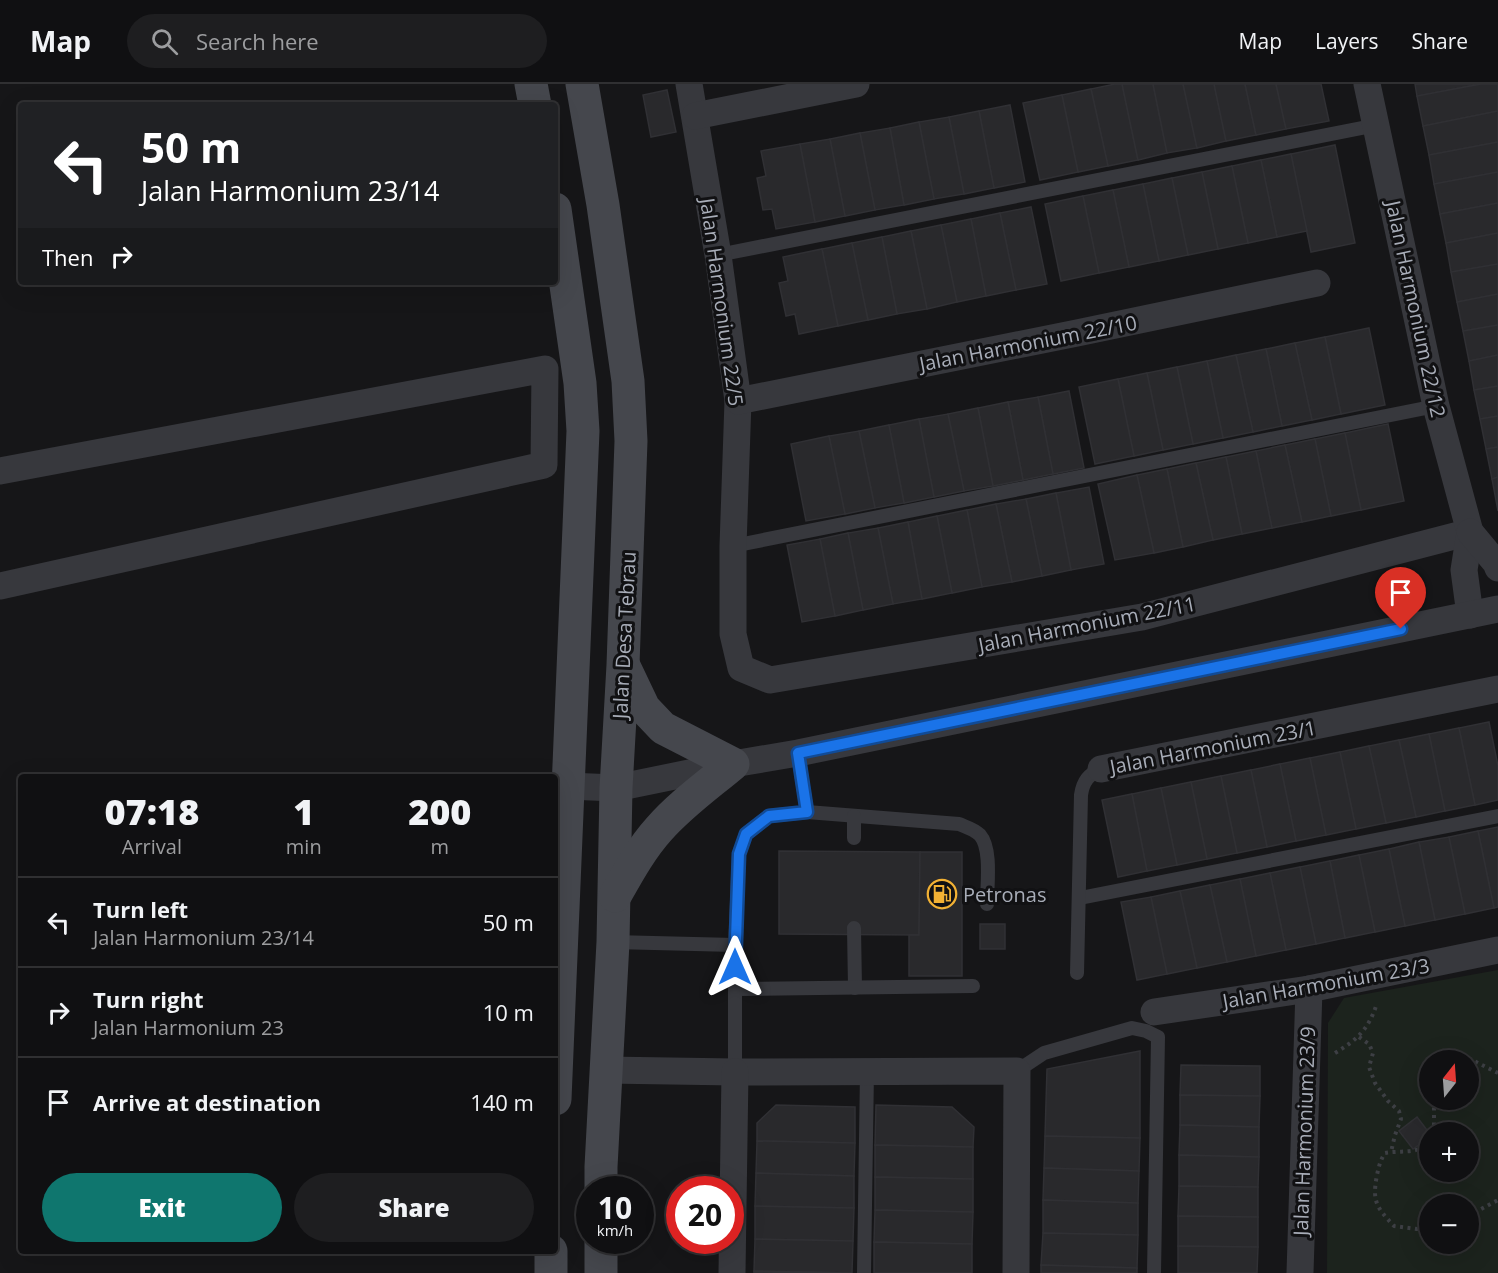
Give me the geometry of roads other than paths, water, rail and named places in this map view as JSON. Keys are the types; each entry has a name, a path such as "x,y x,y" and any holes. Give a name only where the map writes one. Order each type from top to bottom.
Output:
{"main road":[{"path":"531,84 534,102"},
{"name":"Jalan Desa Tebrau","path":"582,84 603,205 628,381 632,441 602,1176"},
{"path":"558,229 580,383 583,431 558,1021"},
{"path":"614,898 635,860 658,829 692,797 733,764 663,728 644,708 623,665"},
{"path":"551,1254 551,1273"},
{"path":"601,1254 601,1273"}],"street":[{"name":"Jalan Harmonium 22/5","path":"689,84 718,255 738,401 733,546 733,634 741,668 771,680"},
{"path":"695,117 856,84"},
{"name":"Jalan Harmonium 22/12","path":"1368,84 1436,406 1470,532 1464,570 1470,615"},
{"name":"Jalan Harmonium 22/10","path":"738,401 1066,336 1317,283"},
{"path":"0,471 545,369 544,465 0,586"},
{"name":"Jalan Harmonium 22/12","path":"1470,532 1498,568"},
{"name":"Jalan Harmonium 22/11","path":"771,680 1142,617 1470,532"},
{"path":"567,786 616,788 798,753 1498,609"},
{"name":"Jalan Harmonium 23/1","path":"1101,769 1498,689"},
{"name":"Jalan Harmonium 23/3","path":"1154,1012 1309,989 1498,950"},
{"name":"Jalan Harmonium 23/9","path":"1300,1273 1309,989"},
{"path":"606,1070 1017,1071 1016,1273"},
{"path":"732,1273 735,1072"}],"lane":[{"path":"718,255 1377,125"},
{"path":"733,546 1436,406"},
{"path":"798,753 807,812"},
{"name":"Jalan Harmonium 23/1","path":"1077,973 1082,786 1093,772 1101,769"},
{"path":"735,1072 735,945 739,854 746,834 769,816 807,812 959,824 973,829 981,836 987,850 987,904"},
{"path":"854,816 854,838"},
{"path":"1080,898 1498,816"},
{"path":"854,928 855,988"},
{"path":"613,942 735,945"},
{"path":"735,989 973,986"},
{"path":"1017,1071 1044,1053 1132,1028 1158,1037 1154,1273"},
{"path":"864,1273 867,1071"}],"place":[{"name":"Petronas","path":"942,894"}]}
